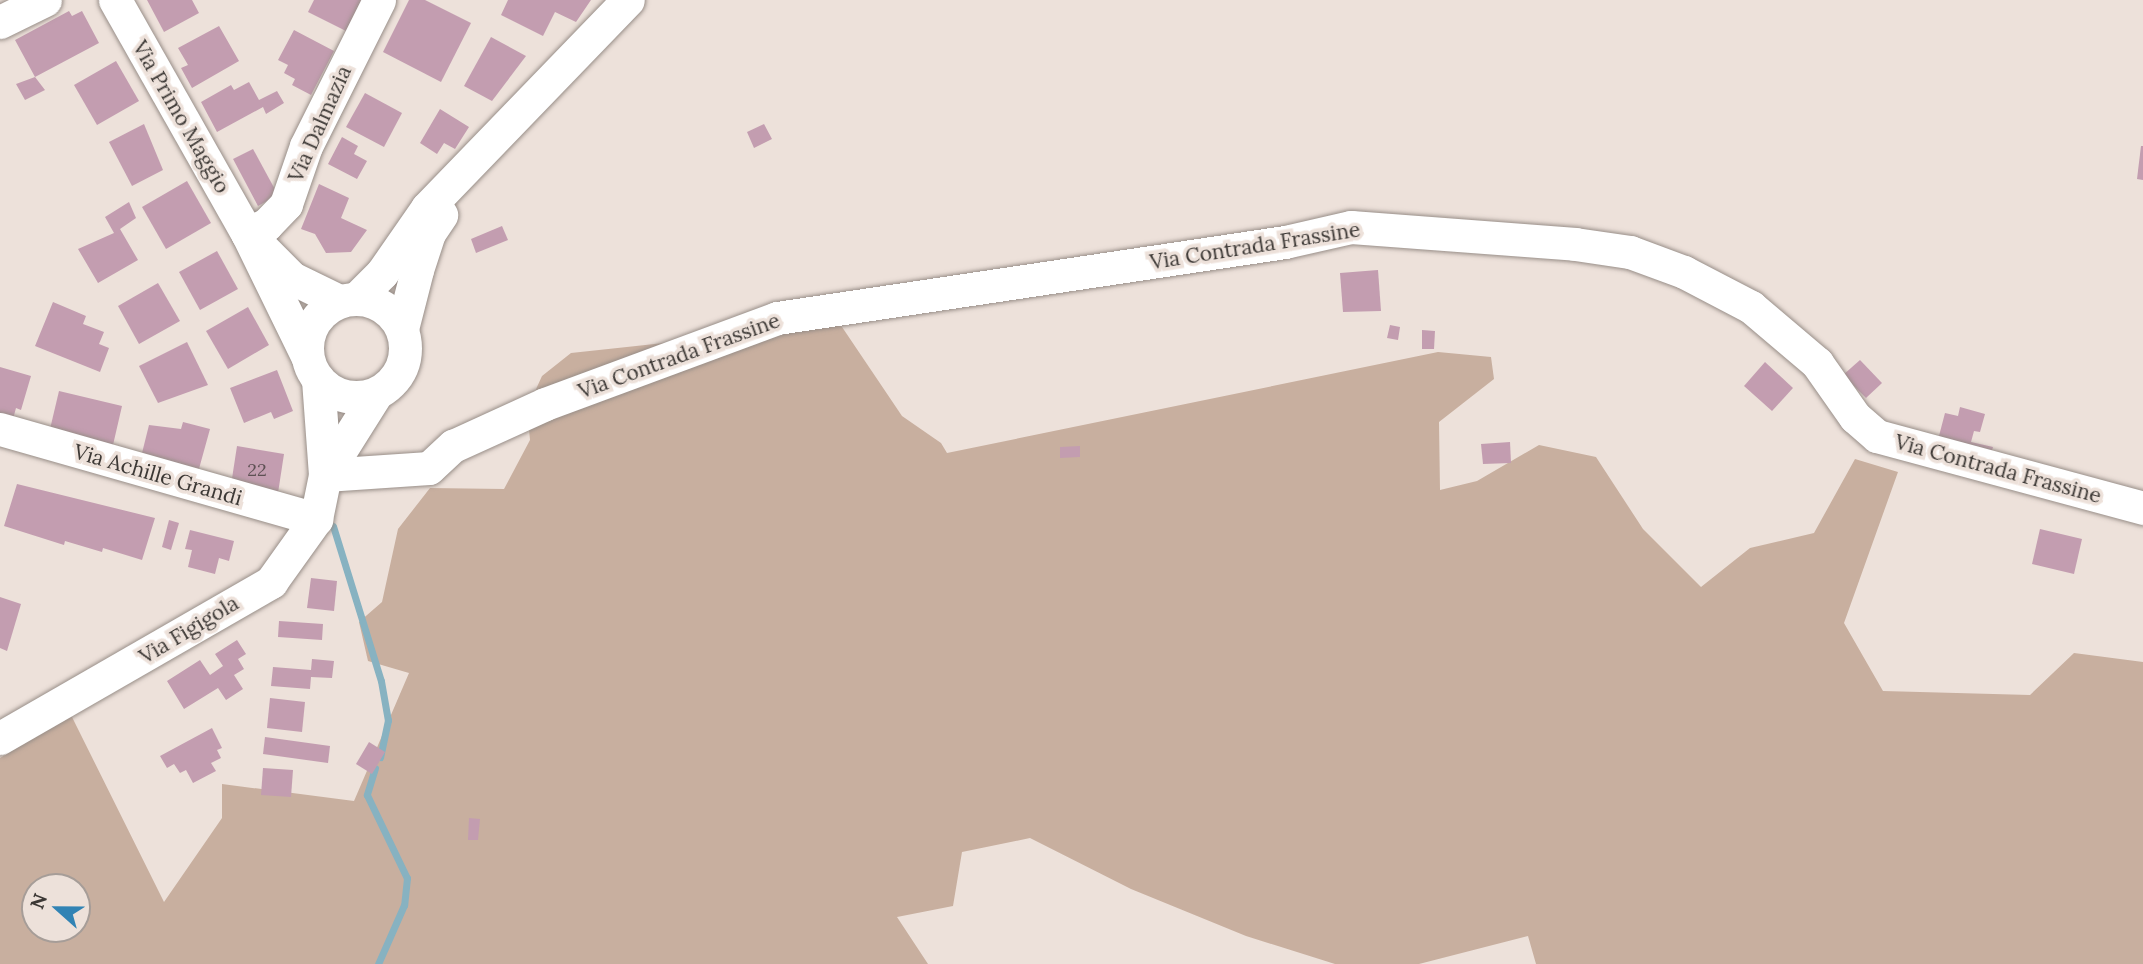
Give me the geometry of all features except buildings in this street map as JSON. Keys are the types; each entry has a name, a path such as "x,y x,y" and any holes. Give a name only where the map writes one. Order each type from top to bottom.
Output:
{"street":[{"path":"0,22 45,0"},
{"name":"Via Primo Maggio","path":"114,0 247,233 312,368"},
{"name":"Via Dalmazia","path":"247,233 266,225 286,204 306,146 379,0"},
{"path":"325,475 312,368 313,323 382,273 427,208 479,158 628,0"},
{"path":"325,475 376,394 399,374 405,352 402,329 429,233 479,158"},
{"path":"286,204 280,249 288,274"},
{"name":"Via Contrada Frassine","path":"325,475 429,468 453,446 545,404 777,318 1285,242 1351,227 1575,244 1630,252 1673,268 1751,307 1817,363 1855,416 1877,436 2143,508"},
{"name":"Via Primo Maggio","path":"247,233 288,274 348,299"},
{"path":"348,299 384,306 402,329"},
{"path":"312,368 344,396 376,394"},
{"name":"Via Achille Grandi","path":"0,429 316,519"},
{"name":"Via Figigola","path":"0,738 271,582 316,519 325,475"}],"shaded area":[{"path":"840,324 902,416 941,443 947,453 1438,352 1491,357 1494,379 1439,422 1440,490 1477,481 1539,445 1596,457 1643,529 1701,587 1750,548 1814,533 1855,459 1898,472 1844,623 1883,691 2030,695 2074,653 2143,662 2143,964 1536,964 1528,936 1419,964 1335,964 1246,936 1131,889 1030,838 962,852 953,906 897,917 928,964 0,964 0,758 71,715 164,902 222,818 222,784 354,801 409,673 368,661 359,622 382,602 398,529 430,488 504,489 530,440 527,409 542,376 571,353"}],"waterway":[{"path":"333,526 381,681 388,720 380,757"},
{"path":"375,768 367,795 407,878 404,905 378,964"}]}
